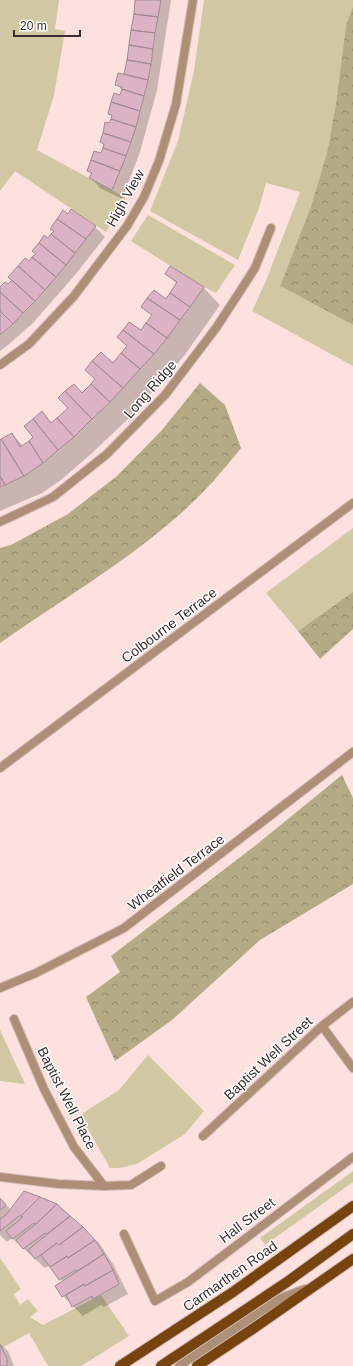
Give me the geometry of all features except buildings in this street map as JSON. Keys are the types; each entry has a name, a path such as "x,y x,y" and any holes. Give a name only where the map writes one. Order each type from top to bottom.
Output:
{"main road":[{"name":"Carmarthen Road","path":"120,1366 233,1292 353,1206"},
{"path":"161,1366 287,1282 353,1234"},
{"path":"197,1366 353,1259"}],"street":[{"name":"High View","path":"0,365 29,344 74,296 127,226 144,197 159,161 176,104 193,0"},
{"name":"Long Ridge","path":"0,522 53,497 107,454 165,395 216,328 255,268 272,228"},
{"name":"Colbourne Terrace","path":"0,768 353,503"},
{"name":"Wheatfield Terrace","path":"0,987 36,973 124,928 353,752"},
{"name":"Baptist Well Street","path":"204,1136 322,1026 353,1002"},
{"name":"Baptist Well Place","path":"14,1019 44,1089 74,1147 104,1186"},
{"path":"322,1026 353,1068"},
{"name":"Hall Street","path":"124,1234 155,1301 188,1282 353,1157"},
{"path":"0,1177 59,1184 104,1186 131,1184 161,1166"},
{"path":"179,1366 282,1298 315,1286"}],"shaded area":[{"path":"0,0 59,0 55,29 65,31 54,95 37,150 126,198 106,232 15,171 0,191"},
{"path":"204,0 353,0 353,6 346,25 336,103 327,153 310,209 280,286 353,325 353,366 252,311 266,281 300,192 266,183 259,208 238,260 150,211 178,141 194,71"},
{"path":"148,215 235,265 216,293 131,241"},
{"path":"353,528 353,592 298,631 266,593"},
{"path":"0,1030 25,1084 0,1081"},
{"path":"148,1055 204,1111 185,1134 137,1164 119,1168 110,1168 80,1115 119,1090"},
{"path":"353,1171 353,1182 265,1245 260,1238"},
{"path":"0,1258 21,1289 14,1294 20,1305 28,1299 38,1311 30,1317 43,1325 101,1295 129,1336 81,1366 48,1366 29,1333 2,1348 0,1344"}],"green space":[{"path":"353,6 353,325 280,286 310,209 327,153 336,103 346,25"},
{"path":"200,383 225,405 241,448 204,491 158,533 114,566 0,643 0,548 11,545 68,514 117,476 162,430"},
{"path":"353,592 353,629 320,659 298,631"},
{"path":"342,775 353,798 353,884 260,940 172,1020 115,1061 86,997 120,972 111,956 256,845"}]}
